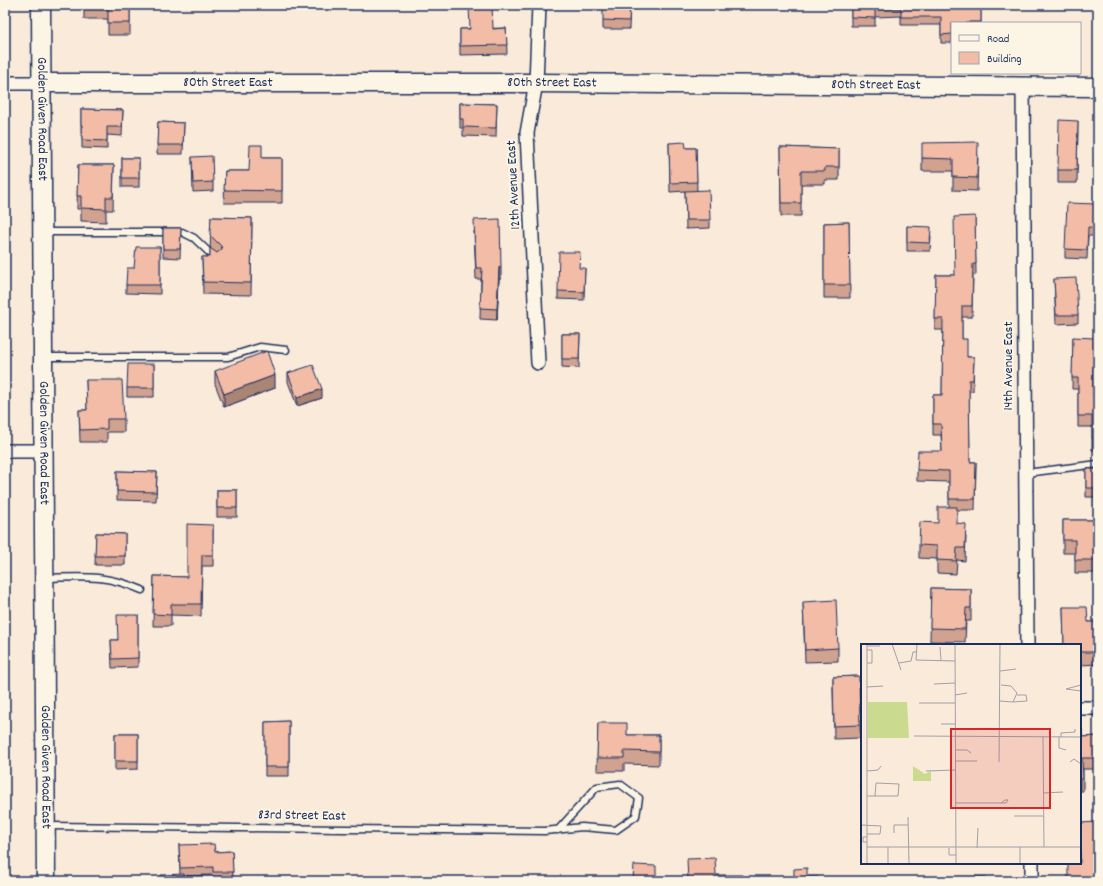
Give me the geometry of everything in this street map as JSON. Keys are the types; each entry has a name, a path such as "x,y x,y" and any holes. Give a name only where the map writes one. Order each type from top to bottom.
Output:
{"street":[{"name":"Golden Given Road East","path":"41,5 46,881"},
{"name":"12th Avenue East","path":"538,364 527,133 536,83 539,5"},
{"name":"80th Street East","path":"5,82 536,83 1098,87"},
{"name":"14th Avenue East","path":"1023,87 1027,644"},
{"path":"5,451 43,451"},
{"path":"1081,708 1098,708"},
{"path":"1032,864 1032,881"}],"lane":[{"path":"42,232 182,232 194,238 218,261"},
{"path":"43,357 228,357 260,347 286,350"},
{"path":"1026,473 1098,464"},
{"path":"44,578 97,577 123,582 142,590"},
{"name":"83rd Street East","path":"45,826 537,831 558,830 582,827 616,830 636,816 639,798 620,784 597,787 558,830"}],"building":[{"path":"84,5 130,5 130,23 108,23 108,8 84,8"},
{"path":"469,5 492,5 493,29 506,28 507,45 460,46 460,29 470,29"},
{"path":"603,5 630,5 629,21 603,20"},
{"path":"851,5 981,5 981,22 951,22 951,34 941,35 941,17 901,17 901,8 875,8 875,18 851,17"},
{"path":"460,103 497,104 496,128 463,127 463,119 460,119"},
{"path":"81,109 123,110 122,127 107,127 107,141 82,140"},
{"path":"1059,120 1078,121 1077,170 1058,170"},
{"path":"158,122 184,123 183,145 157,145"},
{"path":"685,142 686,148 696,148 697,182 670,183 669,143"},
{"path":"978,142 977,178 953,177 953,159 922,158 922,143"},
{"path":"250,145 262,145 262,158 282,158 282,191 224,190 225,171 249,171"},
{"path":"780,147 839,149 839,167 825,167 825,171 801,171 801,203 781,203"},
{"path":"212,156 213,182 193,183 192,157"},
{"path":"122,158 139,158 139,178 122,178"},
{"path":"78,165 114,165 113,197 106,197 106,209 81,208 81,196 77,196"},
{"path":"709,190 710,220 686,220 685,191"},
{"path":"1067,203 1097,204 1097,228 1088,227 1087,250 1065,249"},
{"path":"975,216 976,264 973,264 972,306 962,306 962,339 967,339 967,357 974,357 973,380 969,380 970,462 976,462 975,499 949,499 949,471 917,470 918,451 942,451 941,424 933,424 933,395 942,395 943,319 935,319 936,275 955,275 954,217"},
{"path":"211,217 252,218 251,283 203,282 202,257 210,257 210,248 217,253 222,249 210,235"},
{"path":"500,219 501,267 499,267 497,309 480,308 482,268 476,268 474,220"},
{"path":"849,222 850,285 824,285 824,223"},
{"path":"907,226 931,227 930,243 907,242"},
{"path":"163,228 181,228 180,249 163,249"},
{"path":"136,247 160,247 160,285 126,285 127,268 134,268"},
{"path":"559,252 580,252 579,268 585,268 584,292 558,291"},
{"path":"1076,278 1078,315 1056,315 1054,279"},
{"path":"562,334 580,334 579,359 562,359"},
{"path":"1073,337 1094,338 1093,397 1098,397 1098,438 1092,438 1092,416 1078,416 1078,378 1072,378"},
{"path":"267,351 275,375 224,394 215,371"},
{"path":"128,364 154,364 154,388 127,388"},
{"path":"313,365 322,389 297,398 288,373"},
{"path":"86,380 122,380 124,419 107,419 107,429 80,430 79,410 87,410"},
{"path":"1086,469 1098,469 1098,509 1095,509 1095,488 1086,488"},
{"path":"117,471 157,472 156,492 117,491"},
{"path":"217,490 237,490 237,508 217,508"},
{"path":"938,507 957,507 956,523 966,524 965,548 957,548 956,561 937,560 937,546 919,545 920,522 938,523"},
{"path":"1063,520 1098,520 1098,560 1075,560 1075,540 1063,540"},
{"path":"187,524 213,525 213,555 202,555 201,604 171,604 171,615 153,614 154,576 187,577"},
{"path":"96,533 125,534 125,556 95,556"},
{"path":"931,588 971,589 971,608 966,608 965,629 930,628"},
{"path":"836,600 838,648 805,650 803,602"},
{"path":"1063,607 1087,607 1088,622 1098,622 1098,652 1081,652 1081,644 1064,644"},
{"path":"117,615 138,615 138,658 112,659 111,640 118,640"},
{"path":"859,676 860,725 834,726 833,677"},
{"path":"289,721 289,767 265,767 265,722"},
{"path":"598,723 627,723 627,735 659,735 659,752 624,751 624,758 597,758"},
{"path":"1081,729 1082,737 1098,736 1098,758 1082,758 1083,779 1081,779"},
{"path":"860,732 861,732 861,778"},
{"path":"115,734 138,734 138,761 115,761"},
{"path":"1098,822 1098,881 1068,881 1068,864 1081,864 1081,823"},
{"path":"214,844 215,852 232,851 233,872 213,872 213,867 180,868 179,845"},
{"path":"715,858 716,875 742,875 742,881 688,881 687,859"},
{"path":"634,865 656,866 656,881 633,881"},
{"path":"807,868 807,877 818,877 818,881 790,881 790,878 794,878 794,869"},
{"path":"184,874 184,881 161,881 161,875"},
{"path":"958,877 986,877 986,881 958,881"}]}
